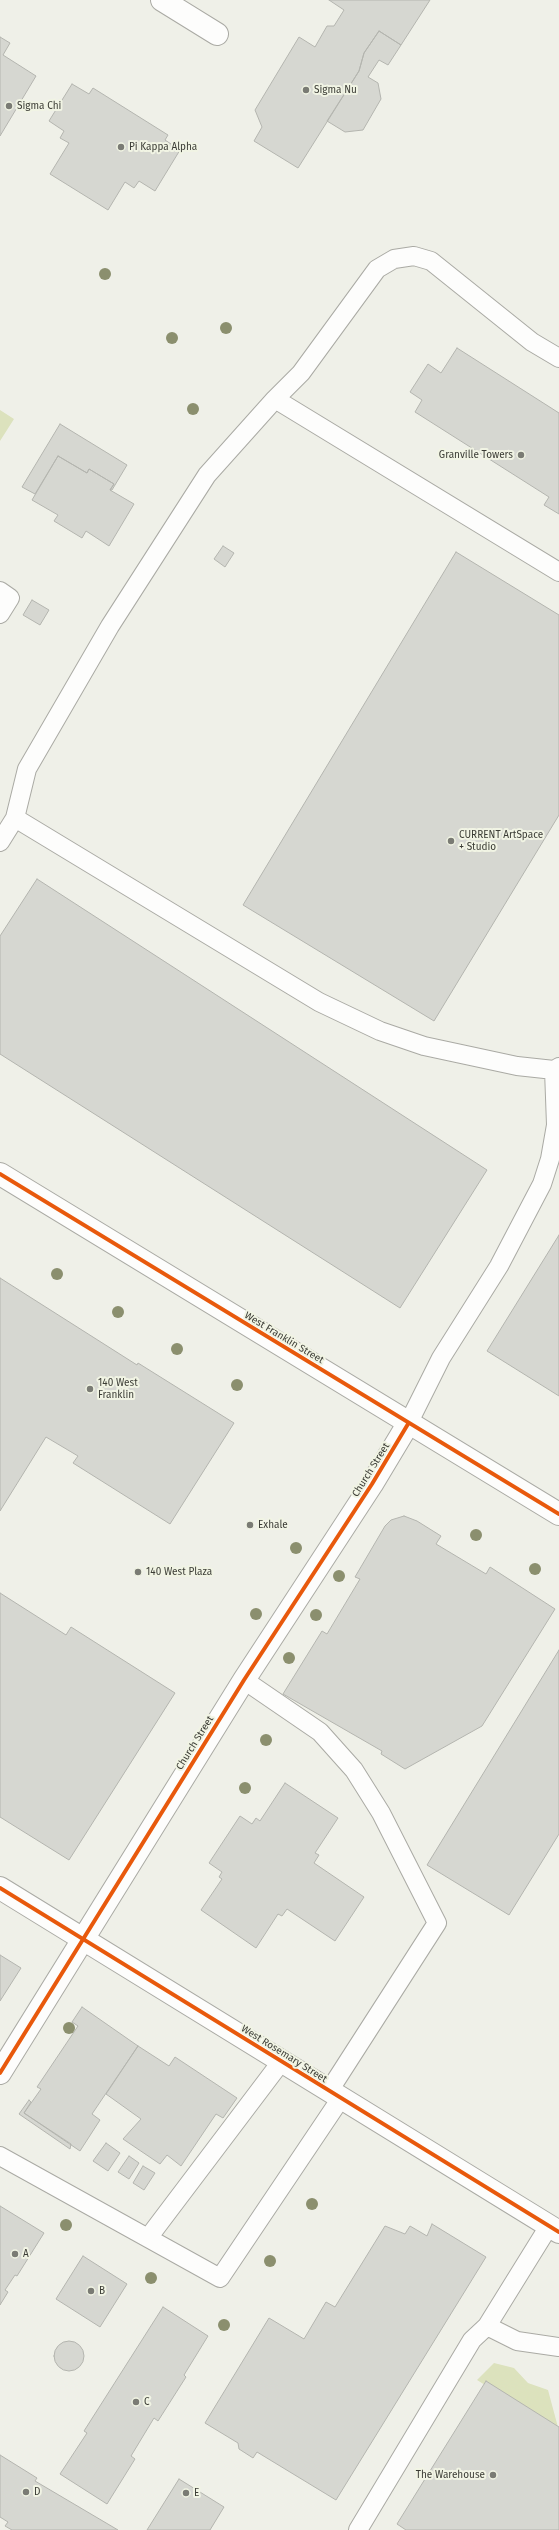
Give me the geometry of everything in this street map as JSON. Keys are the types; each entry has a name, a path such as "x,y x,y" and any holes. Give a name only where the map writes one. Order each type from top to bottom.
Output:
{"street":[{"path":"162,0 217,34"},
{"name":"West Franklin Street","path":"0,1174 408,1424 559,1514"},
{"name":"Church Street","path":"0,2073 244,1680 372,1484 408,1424"},
{"name":"West Rosemary Street","path":"0,1888 82,1940 554,2229"}],"lane":[{"path":"0,842 15,818 27,769 110,626 207,475 275,399 302,373 377,269 394,259 414,256 431,261 532,342 559,358"},
{"path":"275,399 559,572"},
{"path":"0,591 10,598 0,614"},
{"path":"15,818 319,1002 380,1031 424,1046 517,1066 556,1068 556,1125 550,1159 542,1184 499,1266 441,1358 408,1424"},
{"path":"0,2156 220,2278 335,2095 437,1923 381,1813 354,1770 320,1732 244,1680"},
{"path":"148,2238 281,2062"},
{"path":"358,2530 472,2340 487,2326 554,2229"},
{"path":"487,2326 517,2341 559,2347"}],"green space":[{"path":"0,410 14,419 0,441"},
{"path":"494,2363 514,2368 528,2383 548,2390 559,2431 477,2380"}],"building":[{"name":"Sigma Nu","path":"329,0 430,0 401,45 379,31 364,53 359,71 298,168 254,141 262,127 255,110 299,37 315,47 327,26 334,26 344,10"},
{"path":"379,31 401,45 388,65 379,60 368,77 378,83 381,99 363,130 345,132 327,121 359,71 364,53"},
{"name":"Sigma Chi","path":"0,37 10,43 3,55 36,76 0,136"},
{"name":"Pi Kappa Alpha","path":"72,84 89,94 93,88 168,135 165,140 180,150 155,191 139,181 134,188 125,182 108,210 50,174 69,143 60,138 64,131 49,121"},
{"name":"Granville Towers","path":"457,348 559,413 559,514 544,505 549,497 415,412 422,400 410,392 428,364 441,373"},
{"path":"60,424 127,465 112,490 110,490 114,484 89,469 87,473 58,456 35,494 22,487"},
{"path":"58,456 87,473 89,469 114,484 110,490 134,504 109,546 86,531 82,538 54,521 58,515 32,500"},
{"path":"223,546 234,553 225,567 214,559"},
{"path":"456,552 559,615 559,815 434,1021 243,905"},
{"path":"32,600 49,610 40,625 23,615"},
{"path":"37,879 487,1170 400,1308 0,1054 0,936"},
{"path":"559,1235 559,1396 487,1351"},
{"name":"140 West Franklin","path":"0,1278 137,1365 138,1363 234,1423 170,1524 73,1463 78,1456 46,1437 0,1511"},
{"path":"404,1516 417,1521 441,1536 436,1544 486,1574 490,1567 555,1609 482,1726 405,1769 381,1754 382,1751 283,1694 322,1631 327,1634 360,1579 355,1577 385,1526 391,1520"},
{"path":"0,1593 66,1635 71,1627 175,1693 69,1860 0,1817"},
{"path":"559,1650 559,1834 509,1915 427,1865"},
{"path":"285,1783 338,1818 315,1853 319,1855 314,1863 364,1897 335,1941 287,1909 282,1916 278,1914 256,1948 201,1910 222,1879 219,1877 222,1872 209,1863 240,1816 252,1824 256,1818 260,1821"},
{"path":"0,1955 21,1968 0,2001"},
{"path":"82,2007 138,2046 92,2114 100,2120 80,2151 24,2113 41,2089 37,2087 78,2026 72,2022"},
{"path":"138,2046 169,2066 175,2057 237,2098 223,2118 216,2114 181,2166 167,2155 160,2164 123,2139 141,2119 106,2094"},
{"path":"29,2100 31,2102 24,2113 71,2144 70,2149 19,2114"},
{"path":"106,2143 120,2153 108,2171 93,2161"},
{"path":"129,2156 139,2163 129,2179 118,2172"},
{"path":"143,2166 155,2173 144,2190 133,2183"},
{"name":"A","path":"0,2206 44,2233 17,2276 15,2275 5,2290 8,2292 0,2305"},
{"path":"432,2224 486,2257 336,2500 257,2452 253,2458 239,2449 238,2443 205,2423 269,2318 304,2339 326,2302 335,2307 385,2226 405,2234 410,2226 427,2236"},
{"name":"B","path":"83,2256 127,2284 100,2327 56,2299"},
{"name":"C","path":"163,2307 208,2336 184,2375 186,2377 158,2421 154,2418 131,2456 135,2459 107,2504 60,2474 87,2433 84,2431"},
{"path":"69,2341 80,2345 84,2356 80,2367 69,2371 58,2367 54,2356 58,2345"},
{"name":"The Warehouse","path":"486,2381 559,2427 559,2530 406,2530 397,2524"},
{"name":"D","path":"0,2455 37,2478 35,2481 118,2530 12,2530 5,2526 8,2522 0,2517"},
{"name":"E","path":"179,2479 224,2507 210,2530 147,2530"}],"cycle path":[{"path":"0,1174 559,1514"},
{"path":"0,2073 244,1680 372,1484 408,1424"},
{"path":"0,1888 559,2232"}],"place":[{"name":"Sigma Nu","path":"306,90"},
{"name":"Sigma Chi","path":"9,106"},
{"name":"Pi Kappa Alpha","path":"121,147"},
{"name":"Granville Towers","path":"521,455"},
{"name":"CURRENT ArtSpace + Studio","path":"451,841"},
{"name":"140 West Franklin","path":"90,1389"},
{"name":"Exhale","path":"250,1525"},
{"name":"140 West Plaza","path":"138,1572"},
{"name":"A","path":"15,2254"},
{"name":"B","path":"91,2291"},
{"name":"C","path":"136,2402"},
{"name":"The Warehouse","path":"493,2475"},
{"name":"D","path":"26,2492"},
{"name":"E","path":"186,2493"}]}
